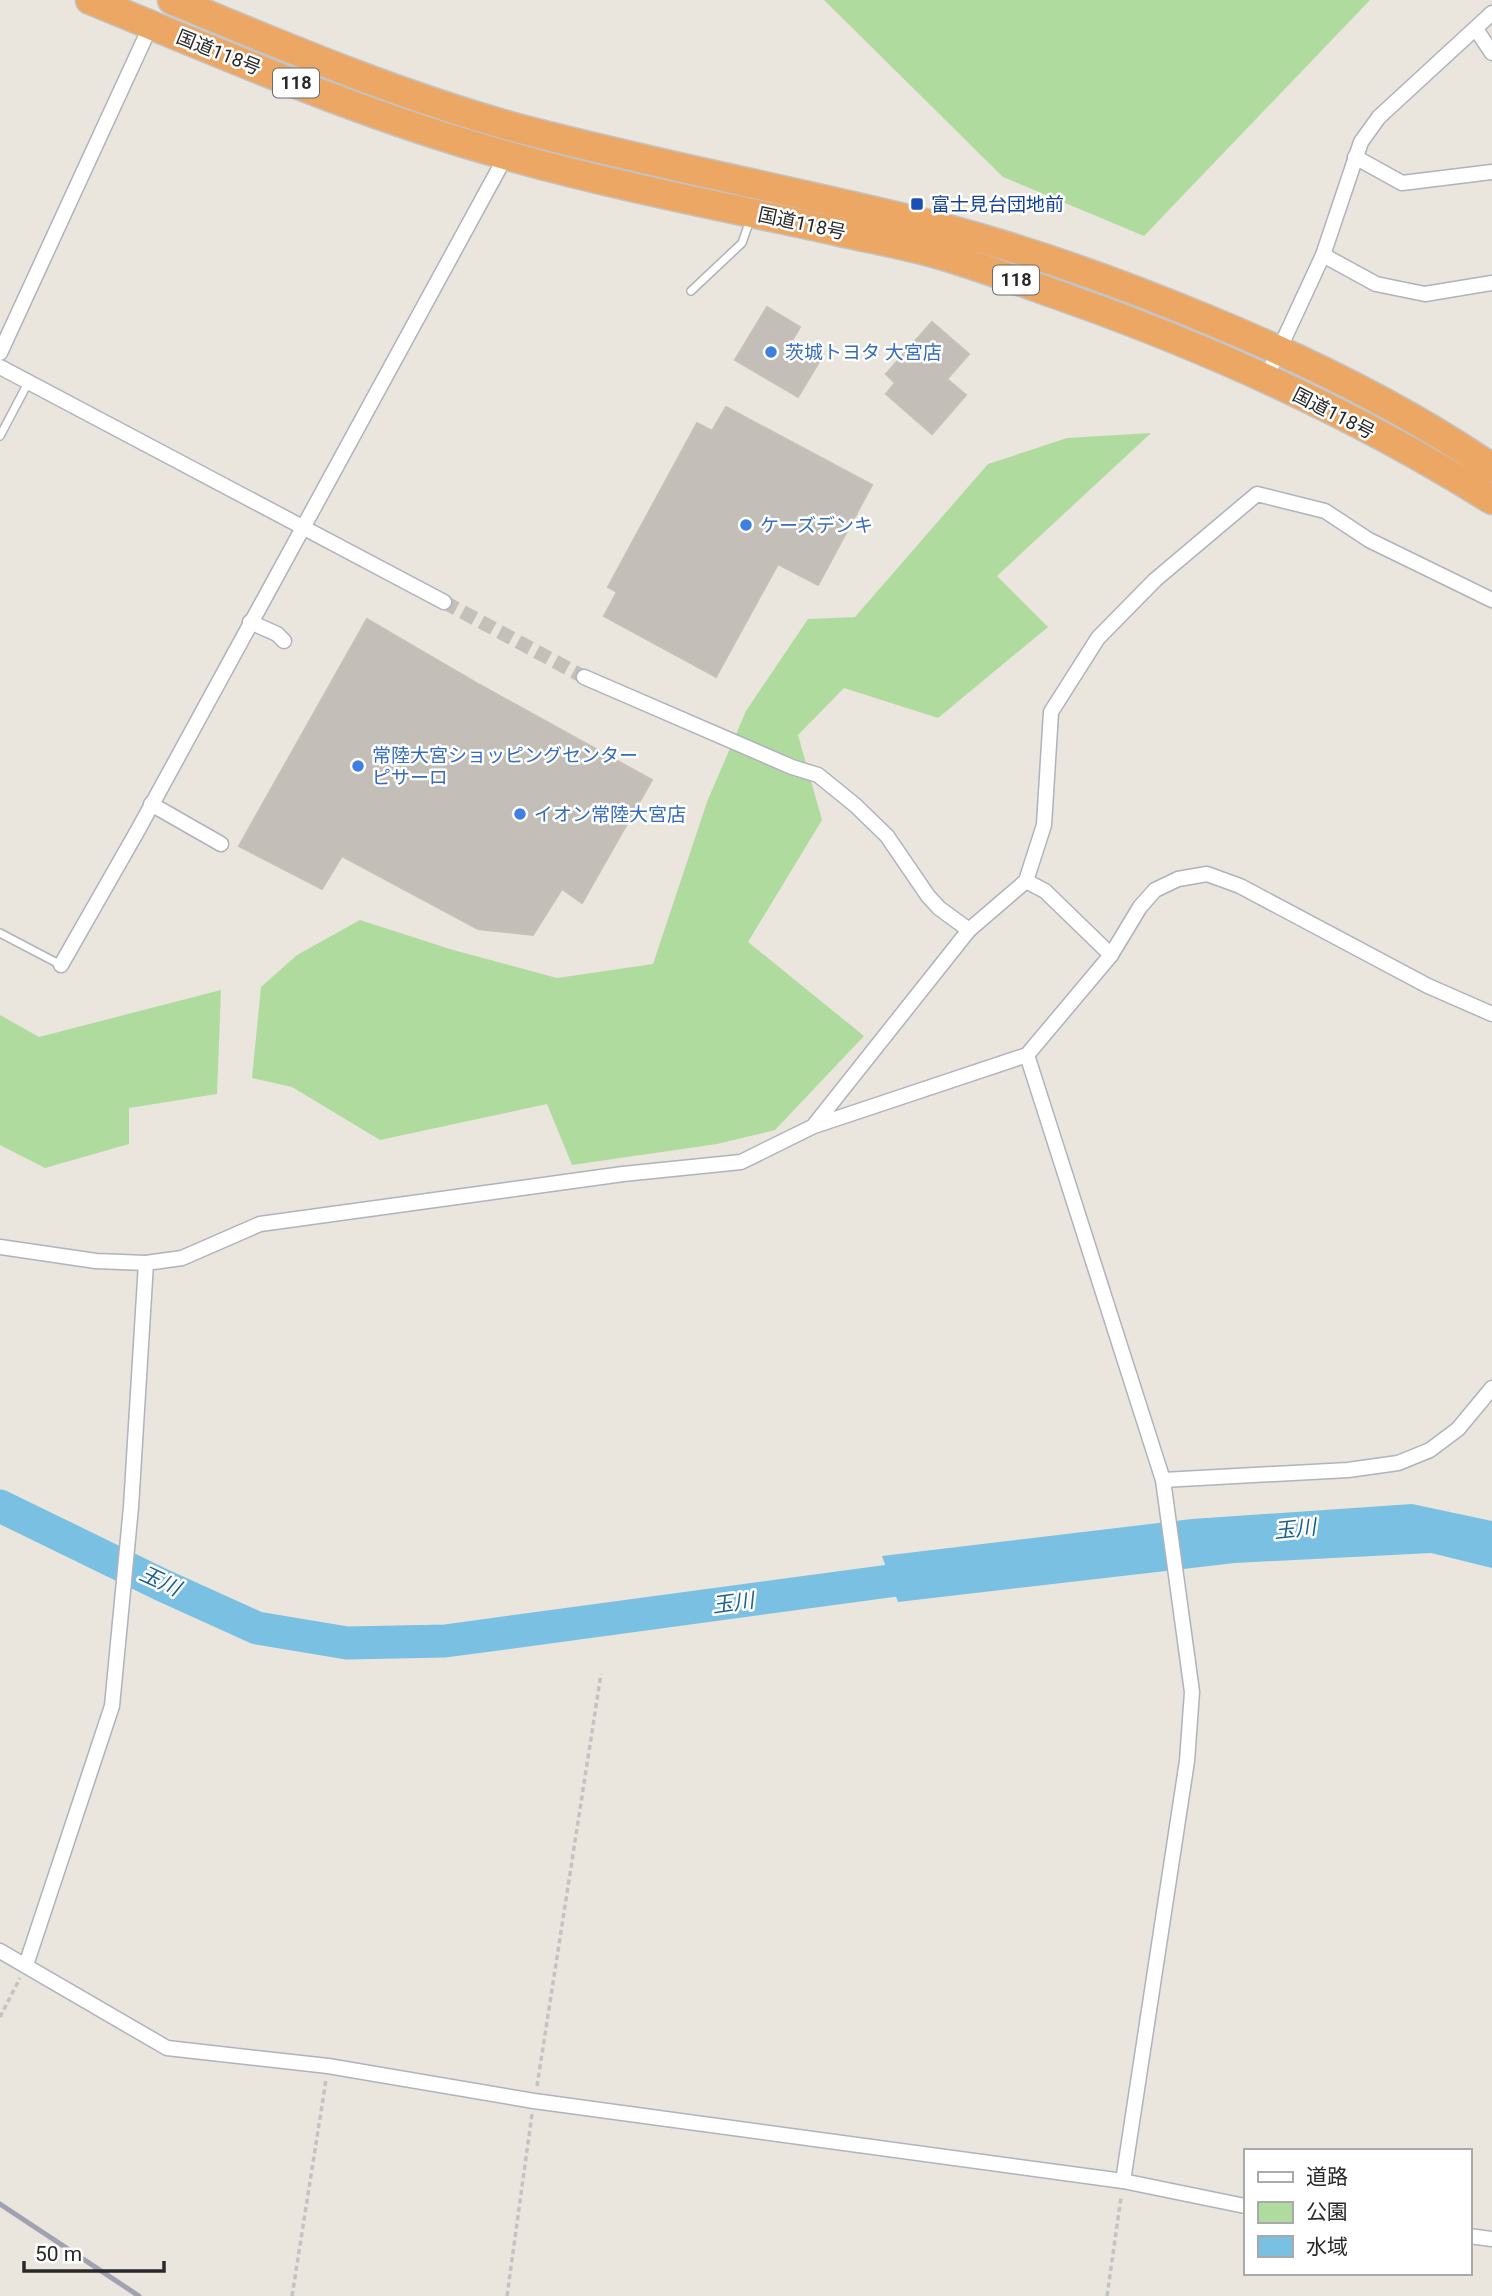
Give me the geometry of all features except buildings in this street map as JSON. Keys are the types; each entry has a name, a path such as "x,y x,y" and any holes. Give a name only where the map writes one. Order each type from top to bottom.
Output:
{"highway":[{"name":"国道118号","path":"90,0 323,94 507,156 930,252 1126,319 1266,378 1436,465 1492,500"},
{"name":"国道118号","path":"172,0 336,67 516,127 939,227 1139,291 1281,349 1452,441 1492,468"}],"street":[{"path":"1266,378 1323,255 1361,142 1379,117 1492,13"},
{"path":"0,353 150,25"},
{"path":"1476,29 1492,53"},
{"path":"61,965 507,156 516,127"},
{"path":"1355,157 1402,183 1492,172"},
{"path":"1323,255 1376,284 1425,294 1492,283"},
{"path":"0,367 444,602"},
{"path":"814,1126 970,930 1026,881 1044,825 1051,712 1098,638 1155,580 1257,494 1325,511 1369,540 1492,600"},
{"path":"250,622 277,634 284,641"},
{"path":"584,677 792,767 818,775 887,836 939,908 970,930"},
{"path":"150,804 221,844"},
{"path":"0,1247 96,1261 146,1263 182,1258 260,1224 623,1174 741,1162 814,1126 1027,1055 1111,955 1140,907 1155,890 1178,879 1207,874 1240,886 1428,986 1492,1014"},
{"path":"1026,881 1045,891 1111,955"},
{"path":"1027,1055 1163,1480 1192,1692 1187,1761 1123,2181"},
{"path":"26,1965 112,1706 131,1507 146,1263"},
{"path":"1163,1480 1348,1469 1398,1463 1430,1450 1458,1429 1492,1388"},
{"path":"0,1951 167,2048 328,2066 534,2101 1123,2181 1244,2206"},
{"path":"1471,2236 1492,2239"}],"lane":[{"path":"691,291 743,243 752,213"},
{"path":"0,436 29,382"},
{"path":"0,933 61,965"}],"path":[{"path":"507,2296 534,2101 601,1674"},
{"path":"0,2017 26,1965"},
{"path":"292,2296 328,2066"},
{"path":"1107,2296 1123,2181"}],"green space":[{"path":"824,0 1370,0 1144,236 1003,177"},
{"path":"1151,433 997,576 1048,627 938,718 844,688 798,735 822,820 748,942 864,1036 775,1130 717,1144 572,1165 547,1104 380,1140 292,1087 252,1078 261,987 297,955 360,920 453,950 557,978 653,964 707,802 746,711 808,619 855,617 988,464 1067,438"},
{"path":"221,990 217,1094 129,1108 129,1144 45,1168 0,1145 0,1015 39,1037"}],"water":[{"path":"1412,1504 1492,1521 1492,1568 1431,1553 1235,1563 898,1602 882,1556 1192,1519"}],"waterway":[{"name":"玉川","path":"0,1506 257,1628 347,1643 445,1641 934,1575"}],"tunnel":[{"path":"444,602 584,677"}],"railway":[{"path":"0,2204 139,2296"}],"place":[{"name":"富士見台団地前","path":"917,204"},
{"name":"茨城トヨタ 大宮店","path":"771,352"},
{"name":"ケーズデンキ","path":"746,525"},
{"name":"常陸大宮ショッピングセンター ピサーロ","path":"358,766"},
{"name":"イオン常陸大宮店","path":"520,814"}]}
